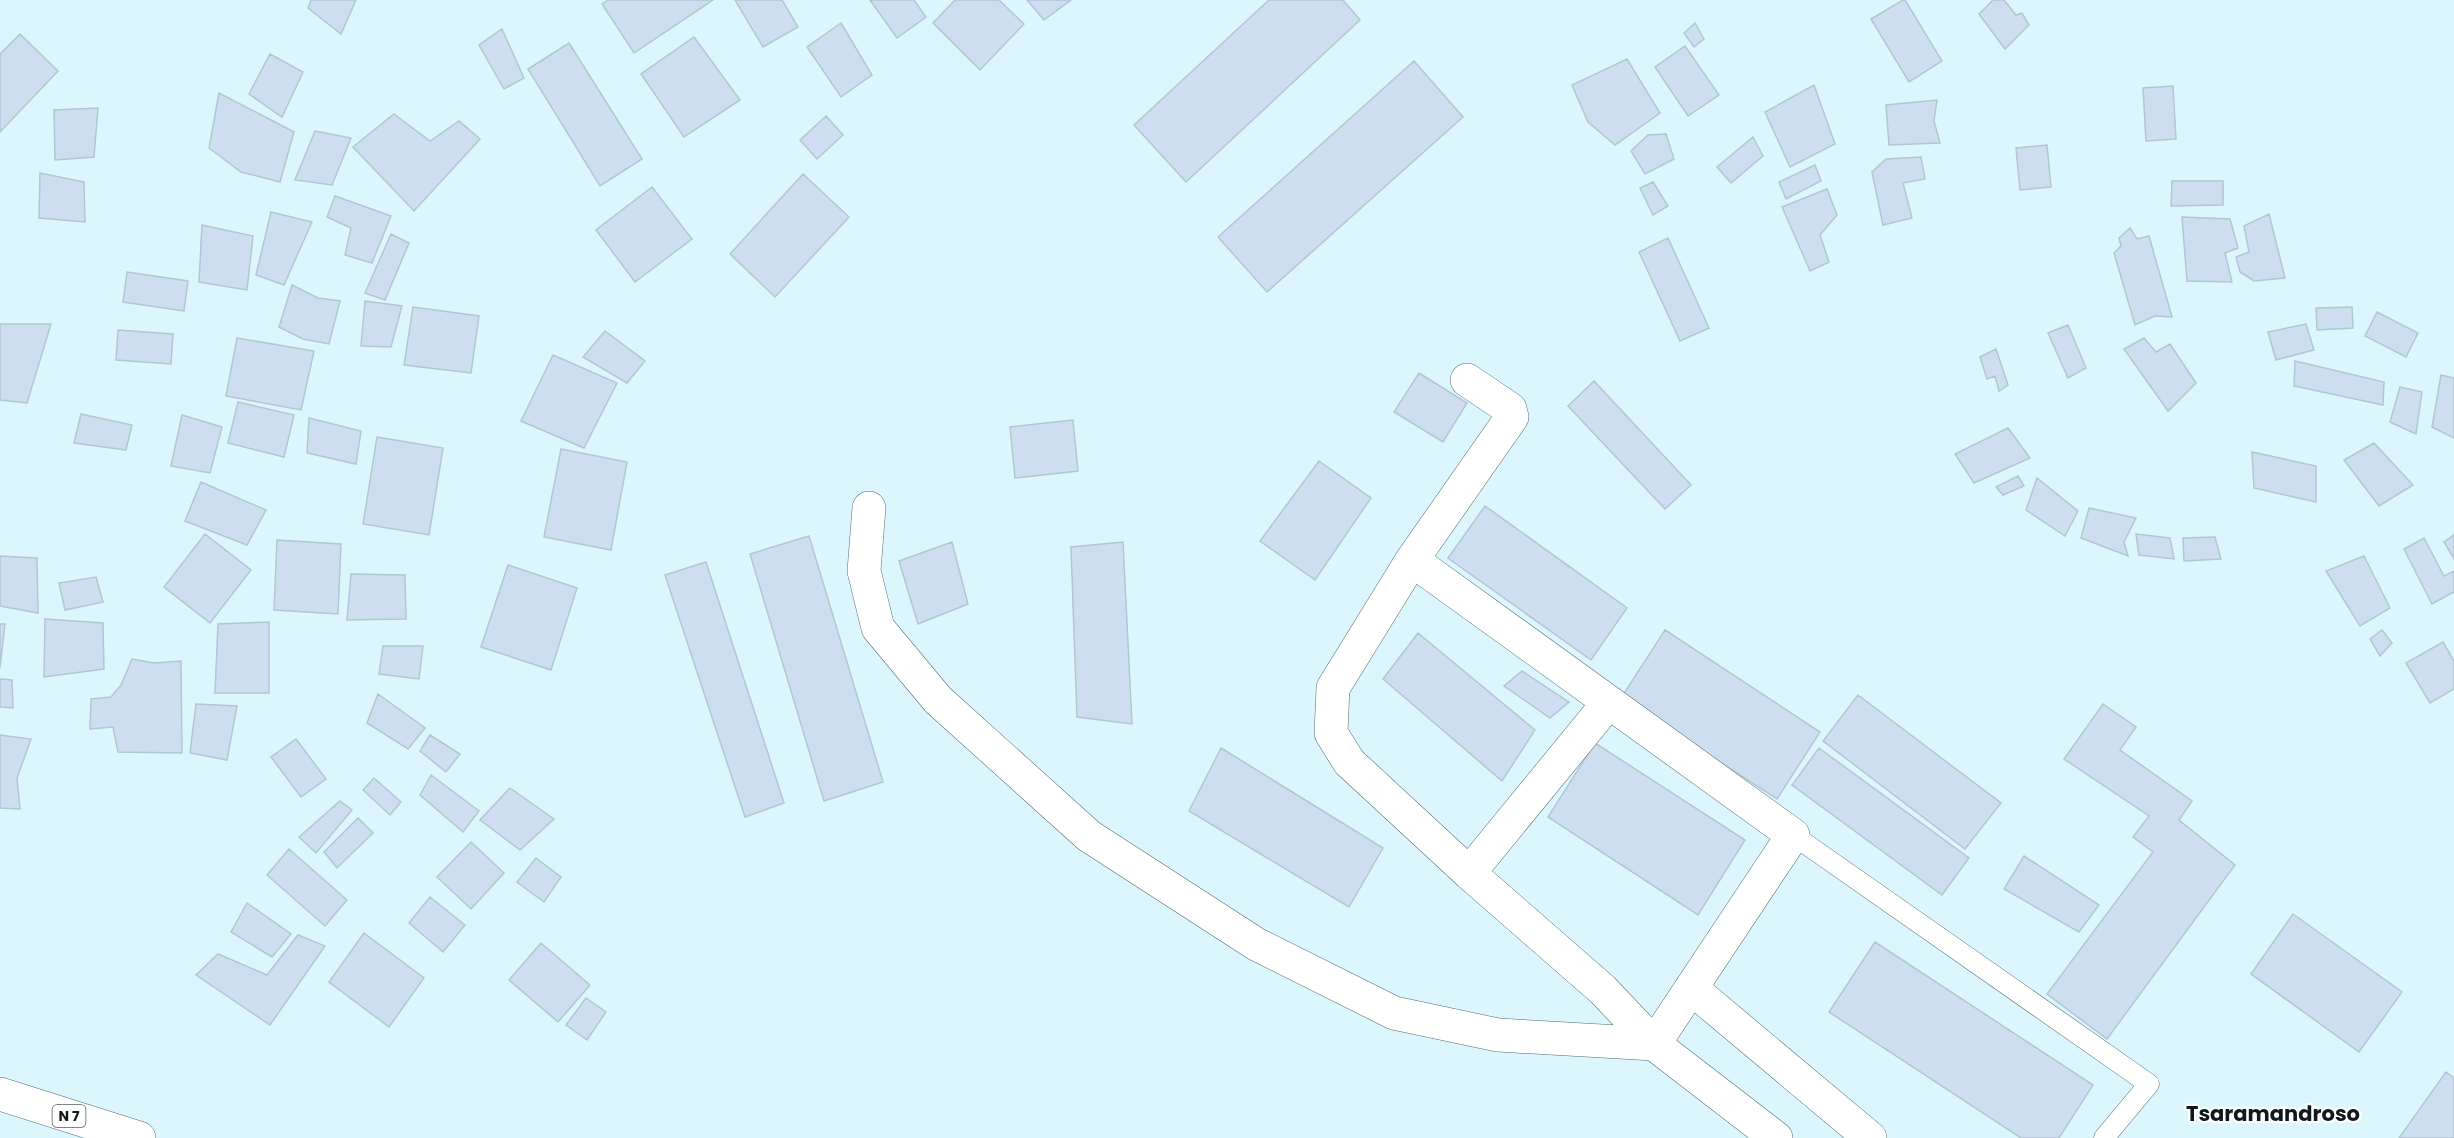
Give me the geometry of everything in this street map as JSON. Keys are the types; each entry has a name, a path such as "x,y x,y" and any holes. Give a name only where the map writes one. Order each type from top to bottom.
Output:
{"street":[{"path":"1467,380 1509,409 1512,417 1412,561 1333,688 1331,733 1349,762 1469,873 1603,990 1654,1044 1776,1138"},
{"path":"868,508 864,571 878,628 938,700 1089,836 1256,944 1394,1014 1498,1035 1654,1044"},
{"path":"1412,561 1793,835 1654,1044"},
{"path":"1469,873 1609,702"},
{"path":"1692,988 1870,1138"},
{"name":"N 7","path":"0,1094 139,1138"}],"lane":[{"path":"1793,835 2149,1084 2104,1138"}],"building":[{"path":"311,0 356,0 341,34 308,8"},
{"path":"608,0 713,0 634,53 602,4"},
{"path":"735,0 782,0 798,27 763,47"},
{"path":"870,0 914,0 926,17 897,38"},
{"path":"955,0 999,0 1024,24 980,70 933,23"},
{"path":"1027,0 1071,0 1044,20"},
{"path":"1269,0 1343,0 1360,20 1186,182 1134,125"},
{"path":"1903,0 1942,61 1909,82 1871,19"},
{"path":"1993,0 2004,0 2016,15 2022,13 2029,25 2005,49 1979,14"},
{"path":"841,23 872,75 841,97 807,47"},
{"path":"1695,23 1704,39 1694,47 1684,33"},
{"path":"502,29 524,78 504,89 479,45"},
{"path":"20,34 58,71 0,132 0,54"},
{"path":"694,37 740,100 684,137 641,74"},
{"path":"569,43 642,159 600,186 528,69"},
{"path":"1685,46 1719,95 1688,116 1655,67"},
{"path":"270,54 303,72 282,117 249,94"},
{"path":"1627,59 1660,113 1615,145 1588,122 1572,85"},
{"path":"1414,61 1463,117 1267,292 1218,237"},
{"path":"1814,85 1835,144 1790,167 1765,112"},
{"path":"2173,86 2176,139 2146,141 2143,88"},
{"path":"219,93 294,132 280,182 241,172 209,148"},
{"path":"1937,100 1934,121 1940,143 1889,145 1886,105"},
{"path":"98,108 94,157 55,160 54,110"},
{"path":"394,114 430,141 459,121 480,139 414,211 353,147"},
{"path":"826,116 843,135 817,159 800,140"},
{"path":"315,131 351,138 332,185 295,180"},
{"path":"1666,134 1674,159 1645,174 1631,151 1648,135"},
{"path":"1753,137 1763,156 1731,183 1717,167"},
{"path":"2047,145 2051,187 2020,190 2016,148"},
{"path":"1921,157 1925,179 1903,183 1912,218 1883,225 1872,172 1886,159"},
{"path":"1815,165 1821,181 1786,199 1779,182"},
{"path":"40,173 84,182 85,222 39,218"},
{"path":"803,174 849,217 775,297 730,254"},
{"path":"2172,181 2223,181 2223,205 2171,206"},
{"path":"1653,182 1668,206 1653,215 1640,188"},
{"path":"652,187 692,239 635,282 596,230"},
{"path":"1827,189 1837,215 1820,235 1829,262 1810,271 1782,207"},
{"path":"335,196 391,216 372,263 345,255 351,228 327,217"},
{"path":"271,212 312,222 284,285 256,275"},
{"path":"2269,214 2285,278 2254,281 2240,272 2236,257 2249,252 2244,226"},
{"path":"2182,217 2230,219 2238,248 2225,253 2232,282 2187,281"},
{"path":"202,225 253,236 247,290 199,282"},
{"path":"2130,228 2137,239 2149,236 2172,317 2155,316 2135,325 2114,253 2121,246 2119,238"},
{"path":"391,234 409,243 385,300 365,293"},
{"path":"1668,238 1709,328 1680,341 1639,252"},
{"path":"127,272 188,281 184,311 123,302"},
{"path":"292,285 318,298 340,301 329,344 303,339 279,327"},
{"path":"365,301 402,306 391,347 361,346"},
{"path":"413,307 479,316 471,373 404,365"},
{"path":"2352,307 2353,328 2317,330 2316,308"},
{"path":"2377,312 2418,333 2406,357 2365,336"},
{"path":"0,324 51,324 27,403 0,400"},
{"path":"2306,324 2314,350 2276,360 2268,332"},
{"path":"2068,325 2086,368 2068,378 2048,333"},
{"path":"118,330 173,334 171,364 116,360"},
{"path":"605,331 645,361 627,383 583,357"},
{"path":"237,338 314,351 301,410 226,396"},
{"path":"2144,338 2156,352 2170,344 2196,383 2168,411 2124,349"},
{"path":"1996,349 2008,385 1999,391 1995,376 1987,379 1980,357"},
{"path":"553,355 617,383 584,448 521,421"},
{"path":"2295,361 2384,382 2383,405 2294,386"},
{"path":"1419,373 1467,403 1443,442 1394,412"},
{"path":"2441,375 2454,378 2454,438 2432,427"},
{"path":"1594,381 1691,485 1665,509 1568,406"},
{"path":"2400,387 2422,392 2416,434 2390,422"},
{"path":"238,402 294,415 284,457 228,443"},
{"path":"81,414 132,425 126,450 74,443"},
{"path":"182,415 222,427 210,473 171,466"},
{"path":"309,418 361,431 356,464 307,453"},
{"path":"1073,420 1078,471 1015,478 1010,427"},
{"path":"2008,428 2030,458 1974,483 1955,454"},
{"path":"377,437 443,448 429,535 363,524"},
{"path":"2374,443 2413,485 2379,506 2344,460"},
{"path":"561,449 627,462 611,550 544,537"},
{"path":"2252,452 2316,466 2316,502 2254,488"},
{"path":"1319,461 1371,498 1315,580 1260,541"},
{"path":"2018,476 2024,486 2003,495 1996,487"},
{"path":"2037,478 2078,511 2065,536 2026,510"},
{"path":"201,482 266,510 247,545 185,521"},
{"path":"1485,506 1627,608 1591,660 1448,558"},
{"path":"2089,508 2136,518 2124,542 2128,556 2081,538"},
{"path":"205,534 251,570 210,623 164,587"},
{"path":"2136,534 2170,538 2174,559 2139,555"},
{"path":"2454,535 2454,559 2444,542"},
{"path":"809,536 883,782 824,801 750,554"},
{"path":"2215,537 2221,559 2184,561 2183,538"},
{"path":"2424,538 2444,576 2454,571 2454,592 2432,604 2404,549"},
{"path":"277,540 341,544 338,614 274,610"},
{"path":"952,542 968,604 918,624 899,561"},
{"path":"1123,542 1132,724 1077,717 1071,547"},
{"path":"0,556 37,558 38,613 0,606"},
{"path":"2364,556 2390,608 2360,626 2326,571"},
{"path":"706,562 784,803 745,817 665,575"},
{"path":"508,565 577,588 551,670 481,647"},
{"path":"351,574 405,575 406,619 347,620"},
{"path":"96,577 103,602 65,610 59,583"},
{"path":"45,619 103,623 104,669 44,677"},
{"path":"269,622 269,693 215,693 218,624"},
{"path":"0,624 5,624 0,668"},
{"path":"1665,630 1820,732 1777,799 1621,698"},
{"path":"2382,630 2392,643 2380,656 2370,639"},
{"path":"1418,633 1535,730 1502,781 1383,679"},
{"path":"2443,642 2454,661 2454,689 2430,703 2406,663"},
{"path":"383,646 423,646 419,679 379,674"},
{"path":"132,659 154,663 181,661 182,753 118,752 113,727 90,729 91,699 111,697 121,685"},
{"path":"1522,671 1569,702 1550,718 1504,686"},
{"path":"0,679 12,680 13,708 0,707"},
{"path":"378,694 425,728 408,749 367,723"},
{"path":"1858,695 2001,803 1965,849 1823,741"},
{"path":"196,704 237,706 227,760 190,753"},
{"path":"2103,704 2136,727 2120,750 2192,801 2179,820 2235,865 2107,1039 2047,994 2153,852 2133,837 2149,816 2064,759"},
{"path":"0,735 31,739 17,778 20,809 0,808"},
{"path":"430,735 460,754 446,772 420,751"},
{"path":"296,739 326,779 301,797 271,757"},
{"path":"1595,743 1745,840 1698,915 1548,817"},
{"path":"1221,748 1383,848 1349,907 1189,811"},
{"path":"1819,748 1969,858 1942,895 1792,785"},
{"path":"431,775 479,811 463,832 420,795"},
{"path":"374,778 401,802 390,815 363,790"},
{"path":"510,788 554,819 520,850 480,820"},
{"path":"340,801 352,810 316,853 299,837"},
{"path":"358,818 373,833 337,868 324,852"},
{"path":"471,842 504,873 471,909 437,877"},
{"path":"289,849 347,900 325,926 267,875"},
{"path":"2024,856 2099,905 2079,932 2004,889"},
{"path":"536,858 561,877 544,902 517,882"},
{"path":"430,897 465,925 443,952 409,923"},
{"path":"247,903 291,934 272,957 231,932"},
{"path":"2293,914 2402,992 2359,1052 2251,974"},
{"path":"364,933 424,978 389,1027 329,982"},
{"path":"298,935 325,946 270,1025 196,975 218,954 267,975"},
{"path":"1875,942 2093,1085 2059,1138 2021,1138 1829,1012"},
{"path":"541,943 590,985 558,1022 509,980"},
{"path":"586,998 606,1012 587,1040 566,1025"},
{"path":"2446,1072 2454,1078 2454,1138 2399,1138"}],"district":[{"name":"Tsaramandroso","path":"2273,1114"}]}
